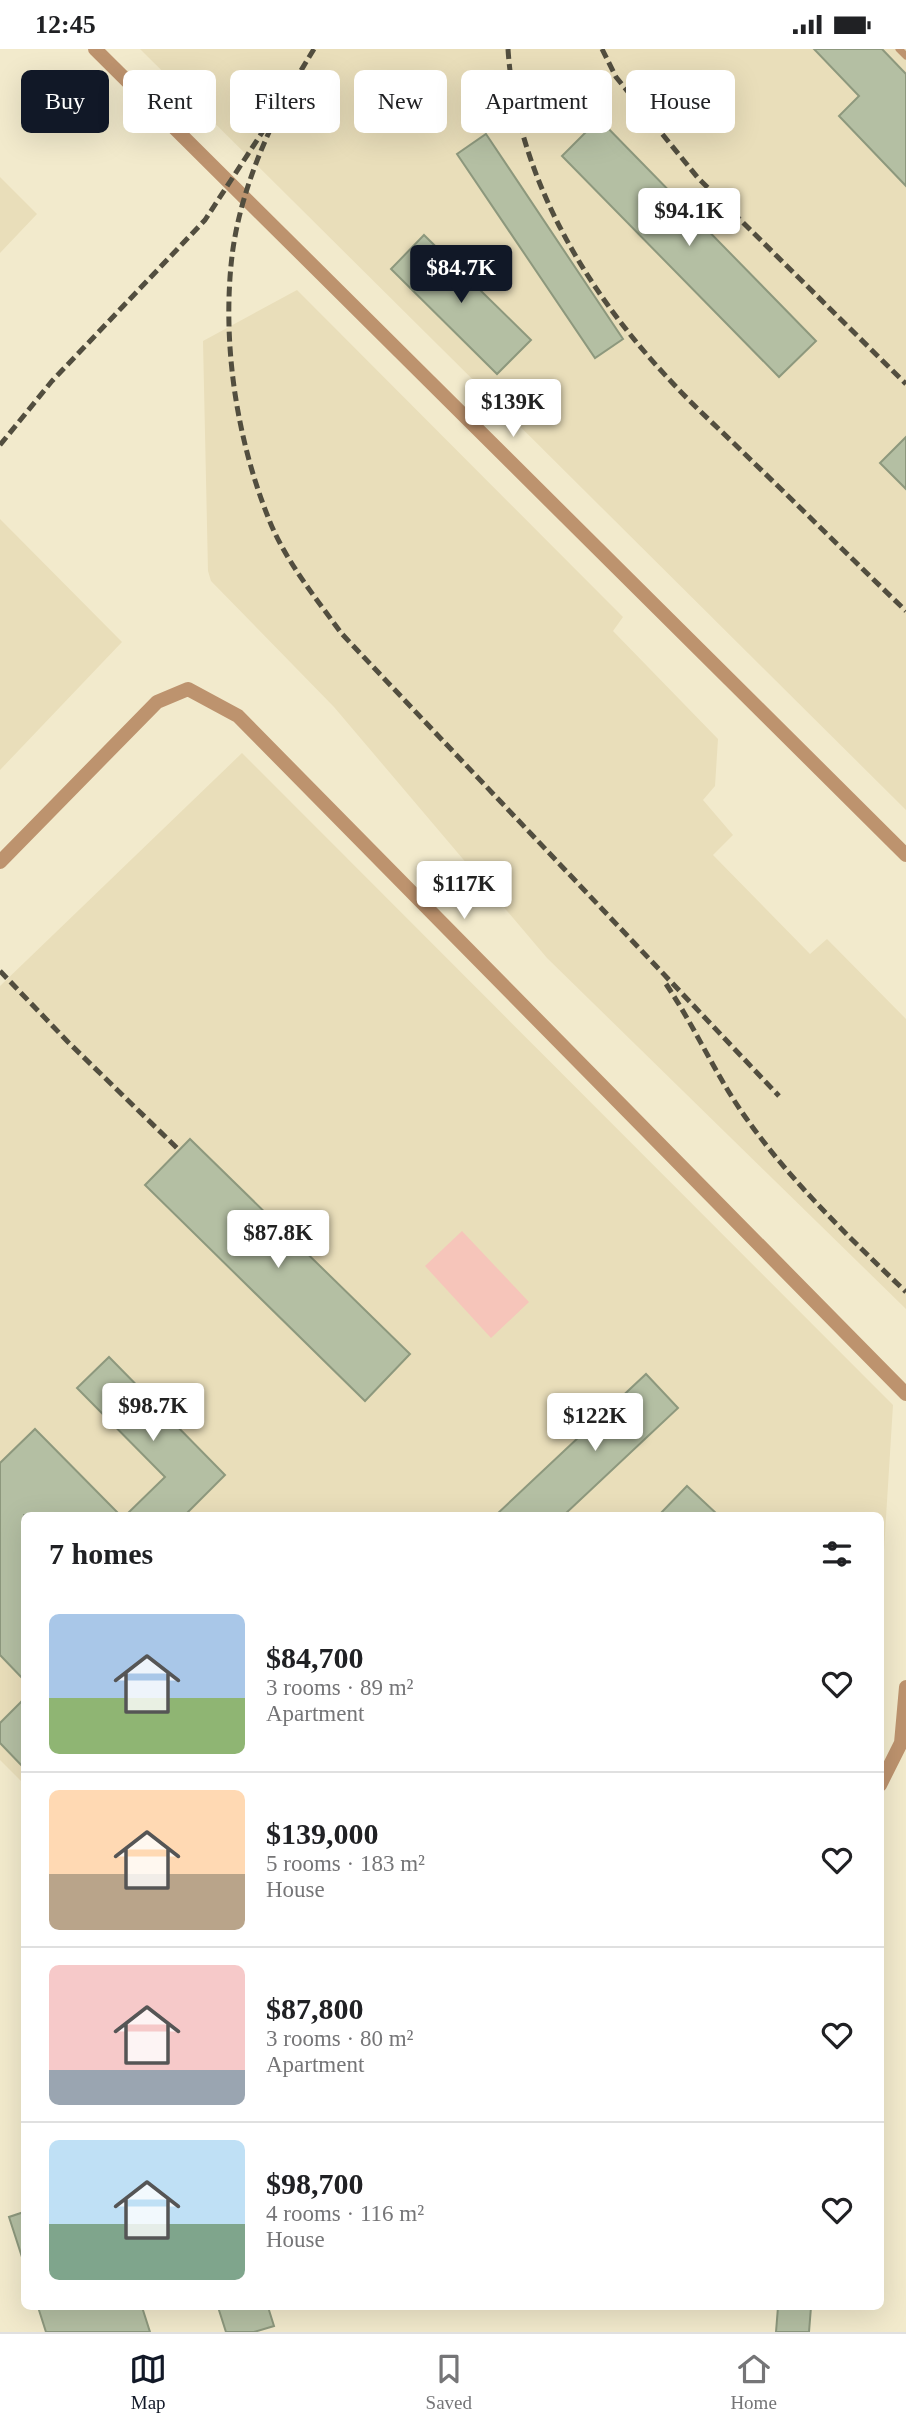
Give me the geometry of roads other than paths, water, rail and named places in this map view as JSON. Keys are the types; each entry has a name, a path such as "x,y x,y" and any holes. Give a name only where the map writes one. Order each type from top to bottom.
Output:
{"street":[{"path":"95,49 906,855"},
{"path":"0,862 157,702 188,689 237,716 906,1394"},
{"path":"884,1777 901,1743 906,1687"}],"lane":[{"path":"899,49 906,56"}],"railway":[{"path":"314,49 286,97 252,175 237,229 229,289 231,355 240,421 247,454 275,533 301,577 342,634 779,1096"},
{"path":"508,49 514,95 540,184 559,226 608,306 688,399 906,611"},
{"path":"602,49 616,77 698,178 906,384"},
{"path":"0,445 52,381 205,220 262,133"},
{"path":"0,971 68,1042 179,1150"},
{"path":"666,984 735,1102 764,1142 822,1209 906,1292"}]}
